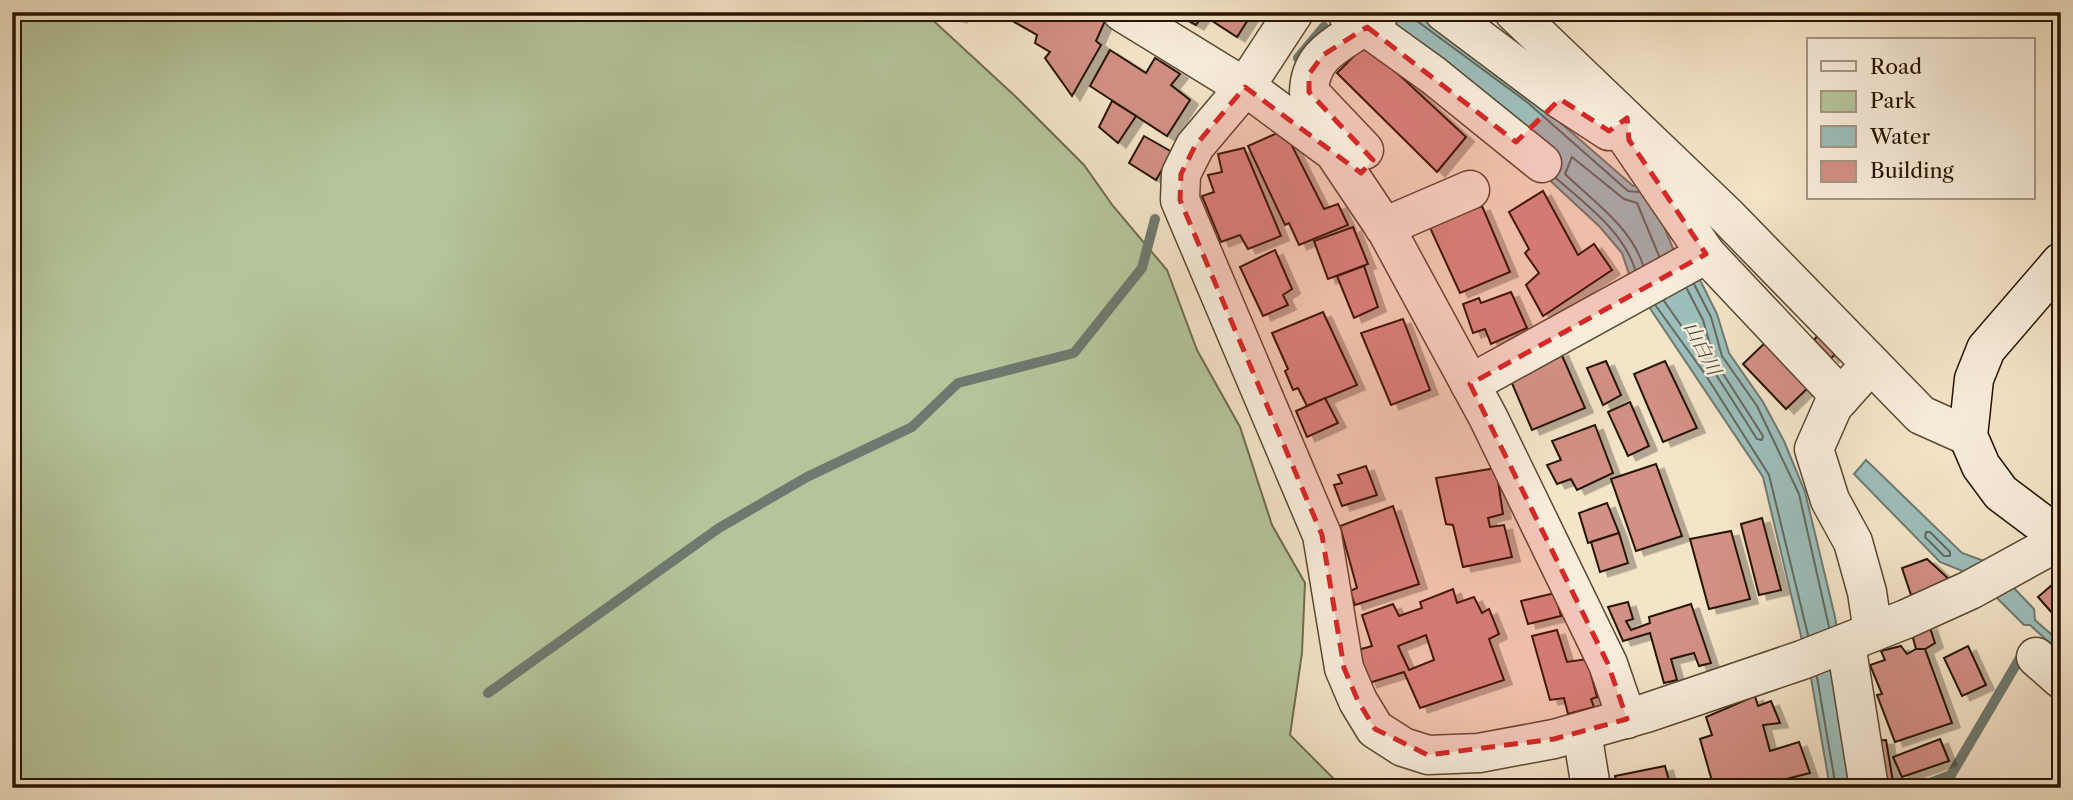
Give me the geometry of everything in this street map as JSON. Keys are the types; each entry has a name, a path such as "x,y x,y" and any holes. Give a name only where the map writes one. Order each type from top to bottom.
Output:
{"street":[{"path":"1122,12 1254,73 1334,152 1393,222"},
{"path":"1294,12 1254,73 1195,146 1181,174 1180,200 1322,535 1344,668 1358,701 1375,729 1403,747 1428,755 1479,752 1582,732 1627,719 1853,640 1970,590 2061,539 2001,493 1981,466 1969,425 1974,379 1986,349 2061,262"},
{"path":"1444,12 1560,99 1609,131 1627,118"},
{"path":"1514,12 1627,118 1921,415 1969,425"},
{"path":"1560,99 1529,153 1364,17 1323,55 1309,74 1309,92 1363,149 1383,177 1393,222 1608,664 1627,719"},
{"path":"1627,118 1629,140 1698,258 1842,397"},
{"path":"1393,222 1470,190"},
{"path":"1470,384 1698,258"},
{"path":"1869,788 1853,640 1867,592 1853,542 1829,500 1814,449 1833,407 1871,363"},
{"path":"1582,732 1591,788"}],"highlighted area":[{"path":"1367,27 1516,142 1560,99 1609,131 1627,118 1629,140 1706,254 1470,384 1608,664 1627,719 1554,739 1428,755 1375,729 1358,701 1344,668 1322,535 1180,200 1181,174 1195,146 1245,87 1361,173 1373,160 1309,92 1309,74 1323,55"}],"green space":[{"path":"12,12 924,12 1015,96 1084,165 1113,206 1167,270 1197,350 1240,427 1272,525 1305,583 1302,653 1290,735 1343,788 12,788"}],"water":[{"name":"山白川","path":"1369,12 1417,12 1531,97 1633,186 1646,182 1676,256 1697,274 1717,314 1729,353 1763,402 1784,441 1805,492 1835,617 1862,788 1830,788 1811,678 1763,477 1631,280 1622,253 1600,227"},
{"path":"1866,460 1962,553 1990,563 2034,609 2035,620 2061,643 2061,653 2030,625 2024,625 1975,576 1940,562 1854,474"}],"building":[{"path":"939,12 961,12 959,18"},
{"path":"997,12 1089,12 1105,21 1096,41 1101,45 1072,96 1045,58 1050,52 1035,43 1037,35"},
{"path":"1172,12 1253,12 1237,37 1203,15 1196,25"},
{"path":"1366,44 1466,137 1437,172 1337,73"},
{"path":"1110,50 1146,73 1155,58 1180,74 1171,85 1190,100 1167,136 1090,86"},
{"path":"1112,101 1136,116 1118,143 1099,127"},
{"path":"1284,130 1324,209 1338,204 1348,225 1299,245 1289,223 1285,225 1248,146"},
{"path":"1144,136 1172,152 1156,180 1129,163"},
{"path":"1244,148 1281,236 1248,249 1240,235 1221,242 1202,196 1214,192 1208,175 1222,172 1218,154"},
{"path":"1543,191 1578,255 1594,244 1612,270 1543,316 1526,285 1539,273 1525,253 1529,249 1509,212"},
{"path":"1482,206 1510,272 1460,293 1426,219 1463,213"},
{"path":"1353,227 1368,264 1328,279 1314,241"},
{"path":"1275,250 1292,289 1283,295 1288,305 1263,316 1240,267"},
{"path":"1364,266 1378,307 1354,318 1337,276"},
{"path":"1511,292 1527,328 1491,344 1485,329 1473,333 1463,304 1479,298 1481,303"},
{"path":"1323,312 1357,385 1307,406 1298,388 1293,390 1285,371 1288,369 1272,333"},
{"path":"1403,319 1430,390 1391,405 1361,333"},
{"path":"1819,334 1837,353 1831,358 1814,340"},
{"path":"1769,339 1812,384 1786,409 1743,364"},
{"path":"1560,351 1585,408 1532,430 1508,374"},
{"path":"1606,361 1621,395 1603,405 1587,368"},
{"path":"1665,361 1697,428 1663,442 1634,374"},
{"path":"1325,398 1338,423 1307,437 1296,411"},
{"path":"1630,402 1649,446 1628,456 1608,412"},
{"path":"1595,425 1613,473 1577,490 1571,479 1557,484 1547,465 1561,460 1552,441"},
{"path":"1656,464 1682,536 1636,551 1611,479"},
{"path":"1366,466 1377,495 1342,506 1334,485 1342,483 1338,475"},
{"path":"1496,468 1503,514 1488,518 1490,527 1504,525 1512,557 1463,567 1453,525 1446,524 1436,478"},
{"path":"1607,503 1619,533 1588,543 1579,513"},
{"path":"1393,506 1419,584 1355,605 1350,591 1357,588 1340,526"},
{"path":"1762,518 1781,590 1759,595 1741,524"},
{"path":"1731,531 1750,599 1709,609 1690,539"},
{"path":"1619,533 1628,563 1600,572 1591,542"},
{"path":"1927,559 1951,581 1911,595 1902,568"},
{"path":"2061,577 2061,623 2038,597"},
{"path":"1453,589 1457,603 1474,597 1482,613 1489,609 1499,634 1489,639 1504,680 1420,708 1404,672 1369,683 1358,650 1372,646 1362,615 1393,604 1399,616 1422,608 1420,602","holes":["1426,635 1434,660 1409,670 1398,646"]},
{"path":"1555,593 1561,616 1528,624 1521,601"},
{"path":"1628,602 1633,619 1626,621 1631,630 1650,623 1649,617 1691,604 1711,663 1699,666 1694,653 1671,659 1677,680 1664,683 1650,633 1623,641 1608,607"},
{"path":"1929,625 1935,643 1925,649 1916,649 1911,631"},
{"path":"1557,630 1567,662 1587,659 1597,697 1591,699 1594,707 1568,714 1564,698 1550,700 1532,636"},
{"path":"1901,646 1907,654 1916,649 1925,649 1952,723 1895,742 1877,695 1882,694 1870,665 1885,660 1881,651"},
{"path":"1968,646 1986,685 1962,696 1944,658"},
{"path":"1755,696 1758,706 1771,701 1780,723 1763,725 1770,751 1799,742 1810,773 1750,788 1714,788 1700,739 1712,735 1706,717"},
{"path":"1940,739 1949,761 1902,777 1893,757"},
{"path":"1886,740 1893,782 1878,783 1870,741"},
{"path":"1665,766 1671,788 1618,788 1615,776"}],"waterway":[{"path":"1298,58 1324,27"},
{"path":"488,693 719,528 807,477 912,427 958,383 1074,353 1142,268 1155,219"},
{"path":"1917,788 1951,775 2020,658"}]}
